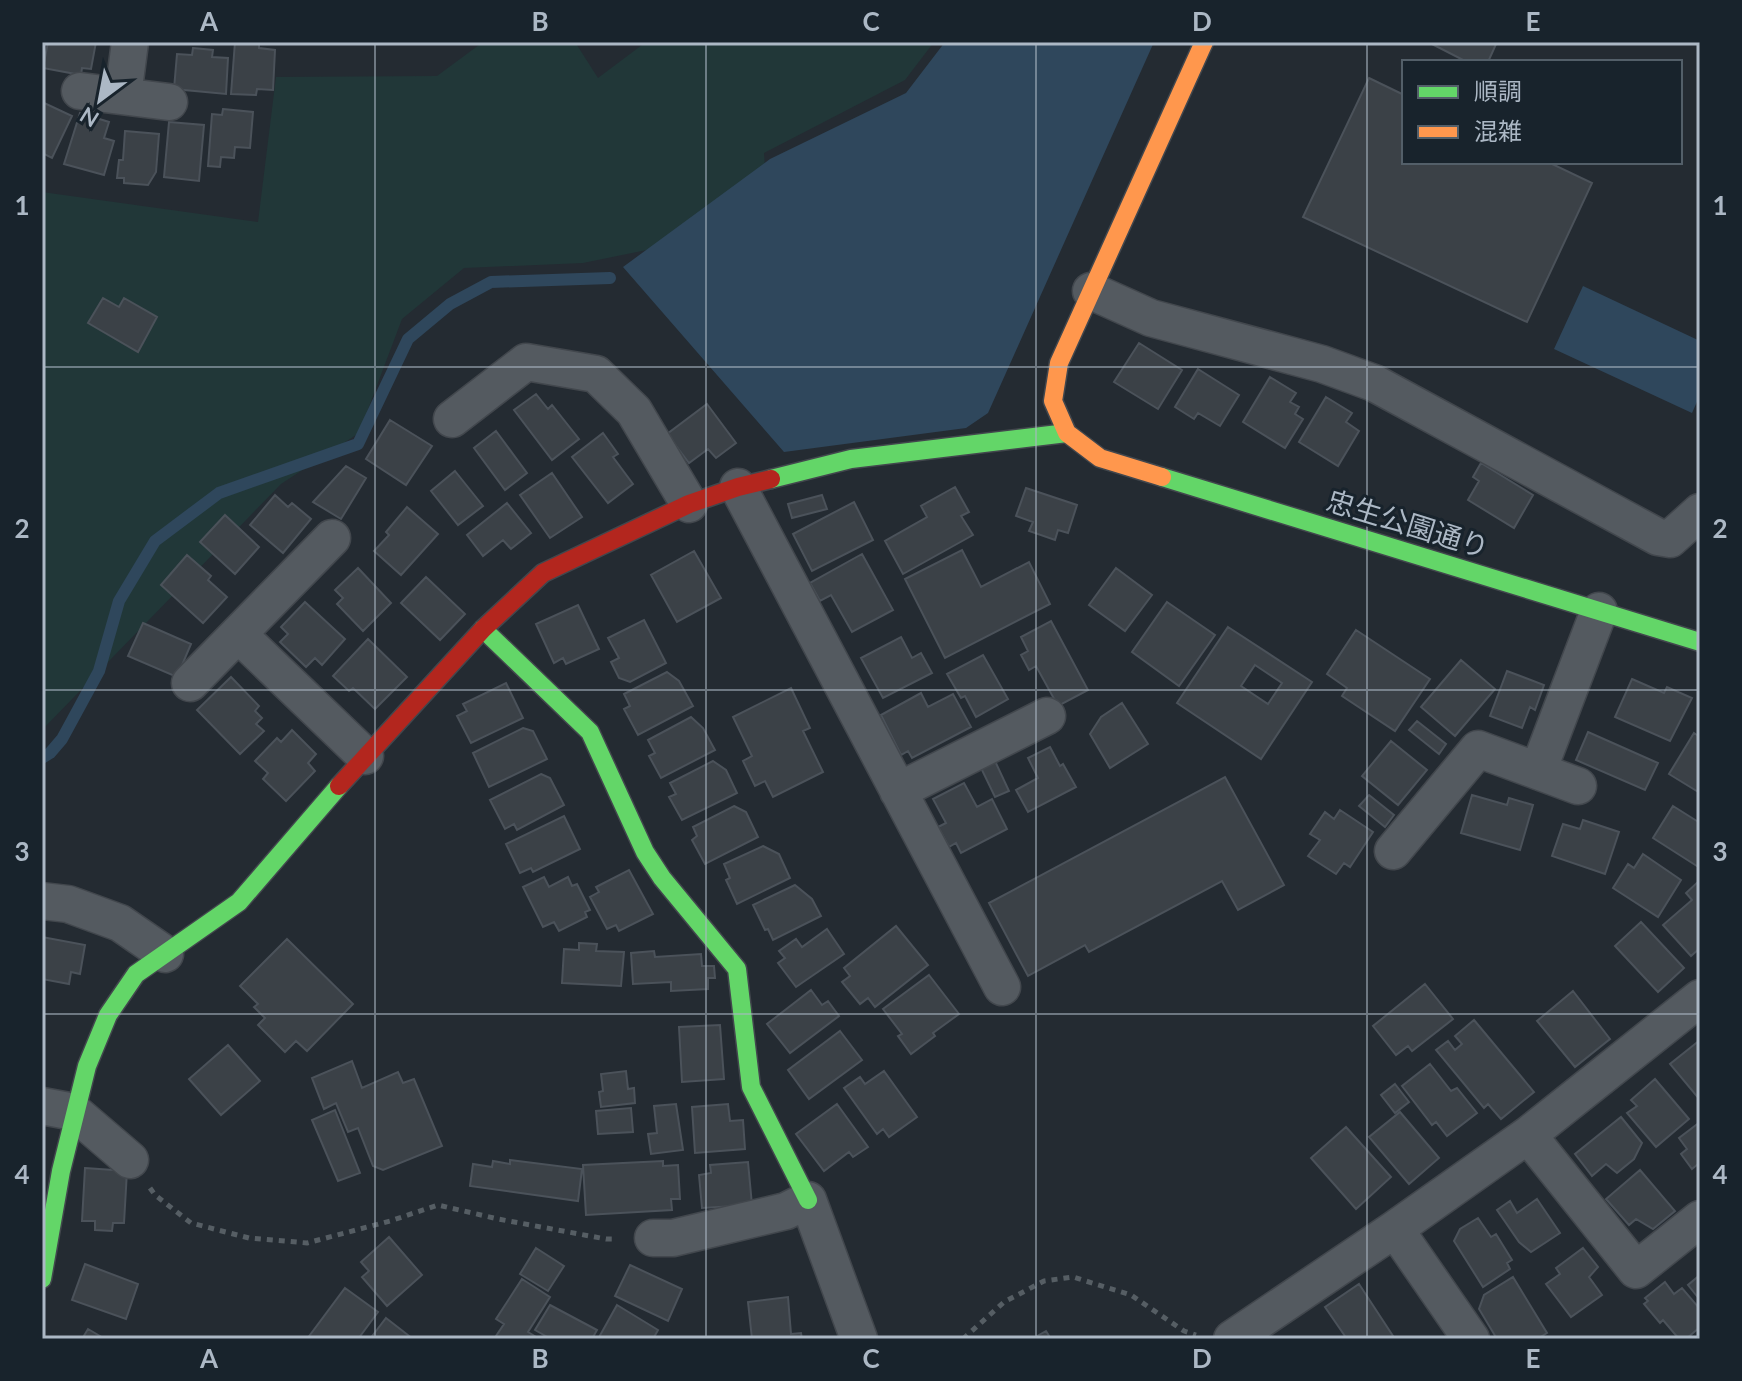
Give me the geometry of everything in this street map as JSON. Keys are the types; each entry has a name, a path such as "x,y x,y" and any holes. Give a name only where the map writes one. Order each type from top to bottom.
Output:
{"street":[{"path":"123,96 130,42"},
{"path":"42,1279 61,1171 58,1109 87,1066 108,1015 136,974 239,902 365,756 483,629 543,573 689,504 738,487 851,459 1067,433 1053,401 1059,363 1204,42"},
{"path":"80,91 169,102"},
{"path":"1091,291 1151,318 1322,364 1374,383 1658,537 1670,539 1700,512"},
{"path":"452,419 526,362 596,374 634,411 689,504"},
{"name":"忠生公園通り","path":"1067,433 1100,458 1700,642"},
{"path":"738,487 1002,987"},
{"path":"190,683 332,538"},
{"path":"1538,771 1599,611"},
{"path":"483,629 590,732 645,852 662,878 737,969 751,1087 808,1200 859,1339"},
{"path":"238,634 365,756"},
{"path":"898,791 1047,716"},
{"path":"1393,851 1478,749 1578,786"},
{"path":"42,901 68,904 120,923 165,954"},
{"path":"1232,1339 1528,1135 1700,998"},
{"path":"58,1109 130,1160"},
{"path":"1528,1135 1636,1270 1700,1219"},
{"path":"653,1238 673,1238 786,1211 808,1200"},
{"path":"1395,1229 1471,1339"}],"path":[{"path":"130,1160 155,1195 191,1223 249,1238 307,1243 438,1205 606,1239 653,1238"},
{"path":"963,1339 1004,1302 1044,1281 1073,1277 1131,1295 1184,1331 1208,1339"}],"green space":[{"path":"483,42 575,42 598,78 646,42 934,42 905,80 764,153 769,225 583,263 464,268 402,319 359,433 281,484 42,730 42,192 258,222 276,77 437,76"}],"water":[{"path":"945,42 1154,42 988,413 966,428 784,452 623,267 770,159 906,93"},
{"path":"1583,286 1700,341 1700,395 1692,413 1554,349"}],"building":[{"path":"48,42 96,42 91,69 82,68 81,75 43,68"},
{"path":"235,42 259,44 259,48 275,50 273,90 257,89 256,95 231,94"},
{"path":"1428,42 1497,42 1489,60 1463,60"},
{"path":"193,48 213,50 212,57 228,58 226,94 174,89 177,54 192,55"},
{"path":"1369,78 1402,94 1402,164 1552,164 1592,183 1527,322 1303,217"},
{"path":"42,102 72,116 52,158 42,153"},
{"path":"223,109 253,112 250,148 235,147 234,158 221,157 220,167 208,166 212,114 222,115"},
{"path":"80,113 109,122 104,138 114,141 104,175 64,164"},
{"path":"169,122 204,125 199,181 164,177"},
{"path":"125,131 159,134 156,172 148,185 124,183 124,178 117,178 119,160 123,160"},
{"path":"103,298 119,307 124,298 157,317 138,352 88,323"},
{"path":"1139,343 1182,370 1158,409 1114,382"},
{"path":"1198,369 1239,395 1220,426 1198,413 1194,419 1175,407"},
{"path":"1270,377 1296,393 1290,402 1299,407 1295,414 1303,419 1285,448 1243,422"},
{"path":"536,394 548,409 552,405 579,439 552,460 514,410"},
{"path":"1326,397 1352,413 1346,422 1359,431 1338,466 1299,442"},
{"path":"707,404 736,443 716,458 708,449 689,463 667,434"},
{"path":"390,420 432,446 406,485 366,459"},
{"path":"496,431 527,473 505,490 474,448"},
{"path":"603,433 618,454 613,457 633,484 608,503 572,457"},
{"path":"1481,463 1533,495 1514,528 1468,500 1479,481 1473,477"},
{"path":"346,466 366,478 341,519 313,502"},
{"path":"455,471 483,506 458,525 431,491"},
{"path":"552,473 582,517 550,538 520,495"},
{"path":"955,487 969,512 961,516 973,535 903,574 885,541 927,517 921,506"},
{"path":"1026,488 1077,505 1068,533 1058,530 1055,540 1029,531 1033,522 1016,516"},
{"path":"275,495 288,507 292,503 311,519 283,553 250,525"},
{"path":"822,495 827,509 792,518 788,504"},
{"path":"854,502 873,540 812,571 793,534"},
{"path":"507,503 531,533 511,549 503,540 483,556 467,535"},
{"path":"407,507 438,534 401,575 374,551 389,535 386,532"},
{"path":"225,515 259,547 235,574 200,542"},
{"path":"962,550 981,587 1029,562 1050,604 945,658 905,579"},
{"path":"694,551 721,598 677,622 651,575"},
{"path":"862,554 893,610 852,632 831,595 820,601 810,583"},
{"path":"187,555 211,576 208,580 227,597 203,623 161,585"},
{"path":"358,568 391,603 363,631 337,604 343,598 335,590"},
{"path":"1116,568 1152,595 1125,631 1089,605"},
{"path":"426,577 465,614 440,640 401,603"},
{"path":"305,602 345,639 322,665 315,658 306,667 280,642 288,634 281,627"},
{"path":"1167,602 1215,635 1179,686 1132,652"},
{"path":"578,605 599,649 566,664 563,658 554,663 536,624"},
{"path":"644,620 666,663 630,682 619,678 611,662 619,658 608,638"},
{"path":"1051,621 1088,690 1058,706 1036,666 1029,670 1021,655 1028,651 1021,637"},
{"path":"143,623 191,644 177,677 128,656"},
{"path":"1228,627 1312,682 1261,759 1177,703","holes":["1255,665 1282,683 1268,704 1241,686"]},
{"path":"1356,630 1430,679 1395,731 1342,696 1347,688 1327,674"},
{"path":"901,637 912,658 921,653 932,673 883,698 861,658"},
{"path":"368,639 407,677 375,709 353,688 349,691 333,676"},
{"path":"983,655 1008,699 976,717 965,696 961,698 947,674"},
{"path":"1461,660 1495,689 1455,736 1421,707"},
{"path":"1507,671 1544,685 1535,710 1530,707 1522,728 1490,716"},
{"path":"667,672 679,681 693,706 638,735 624,709 630,706 624,694"},
{"path":"231,677 259,706 255,711 262,718 256,724 264,731 240,754 197,710"},
{"path":"1632,679 1664,693 1667,687 1692,698 1670,741 1615,717"},
{"path":"506,683 523,718 471,743 457,716 467,711 463,704"},
{"path":"791,688 810,728 803,731 823,772 773,797 765,781 755,786 743,761 752,756 733,717"},
{"path":"921,693 928,707 953,694 971,727 912,758 908,751 901,755 881,715"},
{"path":"1122,703 1148,744 1110,768 1090,734 1101,717"},
{"path":"691,717 703,728 715,750 661,778 649,756 655,753 648,740"},
{"path":"1417,721 1446,744 1439,754 1409,730"},
{"path":"523,728 533,731 547,759 489,787 473,753"},
{"path":"292,730 316,754 308,763 315,771 286,801 263,779 268,773 255,761 277,738 281,742"},
{"path":"1588,732 1658,763 1645,790 1576,760"},
{"path":"1694,733 1700,737 1700,793 1669,774"},
{"path":"1391,741 1427,770 1398,805 1362,776"},
{"path":"1050,747 1076,787 1028,812 1016,790 1038,778 1028,758"},
{"path":"713,761 726,770 737,793 682,820 669,797 676,794 670,783"},
{"path":"995,761 1009,791 995,797 981,768"},
{"path":"541,774 550,778 564,805 517,830 514,824 505,829 490,800"},
{"path":"1225,777 1284,885 1238,910 1222,881 1089,952 1085,945 1028,976 989,903"},
{"path":"964,783 977,807 992,799 1007,829 961,853 956,843 949,847 938,827 946,823 933,799"},
{"path":"1369,795 1394,815 1385,827 1359,806"},
{"path":"1472,795 1507,805 1509,798 1533,805 1520,850 1461,833"},
{"path":"734,806 746,812 758,837 705,864 692,840 697,836 693,827"},
{"path":"1673,806 1700,823 1700,868 1653,838"},
{"path":"1340,810 1373,832 1350,867 1344,863 1336,874 1308,856 1320,840 1310,834 1325,812 1334,819"},
{"path":"564,816 580,849 533,872 531,868 520,873 506,844"},
{"path":"1583,820 1619,832 1605,874 1552,856 1563,824 1580,829"},
{"path":"763,846 779,854 790,878 737,904 726,880 730,878 724,864"},
{"path":"1643,854 1681,880 1658,917 1613,888 1628,864 1634,868"},
{"path":"629,870 653,914 619,931 616,925 607,929 590,897 599,892 596,887"},
{"path":"544,877 549,887 568,877 572,886 577,884 590,910 585,912 587,917 559,931 554,922 543,927 523,887"},
{"path":"1700,880 1700,948 1691,956 1663,925 1692,900 1686,893"},
{"path":"795,885 812,899 821,916 773,940 753,905"},
{"path":"1641,922 1684,968 1658,992 1615,946"},
{"path":"896,926 928,965 875,1007 868,998 860,1004 842,982 850,976 844,968"},
{"path":"827,929 844,954 796,987 778,963 785,958 779,951 796,939 802,947"},
{"path":"42,937 85,945 80,974 71,972 69,984 42,979"},
{"path":"287,939 353,1004 307,1051 296,1041 285,1052 258,1025 265,1018 254,1007 258,1004 240,986"},
{"path":"579,943 597,944 596,951 624,952 621,986 562,983 564,949 579,950"},
{"path":"654,951 655,957 701,954 702,966 714,966 715,978 708,978 708,989 671,991 671,982 633,984 631,953"},
{"path":"929,975 959,1014 911,1054 898,1036 902,1034 883,1009"},
{"path":"1425,984 1453,1019 1412,1051 1408,1046 1396,1055 1373,1026"},
{"path":"811,990 822,1005 828,1001 839,1016 790,1053 767,1024"},
{"path":"1573,991 1610,1039 1575,1067 1537,1021"},
{"path":"1474,1020 1534,1092 1501,1119 1488,1104 1484,1108 1436,1050 1448,1041 1455,1050 1462,1044 1455,1036"},
{"path":"720,1025 724,1079 682,1082 679,1027"},
{"path":"840,1031 862,1060 809,1099 788,1070"},
{"path":"1700,1040 1700,1100 1670,1064"},
{"path":"228,1045 260,1081 221,1115 189,1079"},
{"path":"352,1061 362,1088 398,1072 403,1083 414,1079 442,1146 383,1170 373,1166 358,1128 348,1132 336,1103 324,1109 312,1078"},
{"path":"1430,1064 1451,1091 1457,1088 1477,1113 1447,1136 1436,1122 1432,1125 1402,1086"},
{"path":"626,1071 628,1089 634,1088 635,1103 601,1107 601,1074"},
{"path":"884,1071 917,1117 889,1137 883,1129 877,1134 844,1088 860,1077 865,1084"},
{"path":"1655,1079 1689,1119 1656,1147 1627,1113 1637,1106 1631,1100"},
{"path":"1395,1084 1409,1102 1395,1113 1381,1095"},
{"path":"676,1104 683,1150 651,1154 648,1134 657,1133 654,1106"},
{"path":"728,1104 730,1121 743,1120 745,1149 695,1153 692,1107"},
{"path":"837,1104 868,1147 853,1157 849,1152 824,1171 796,1134"},
{"path":"631,1108 633,1132 598,1134 596,1111"},
{"path":"335,1110 360,1173 338,1181 312,1120"},
{"path":"1400,1112 1439,1158 1409,1184 1369,1137"},
{"path":"1621,1117 1642,1143 1634,1159 1617,1173 1606,1164 1592,1176 1575,1154"},
{"path":"1700,1122 1700,1166 1698,1164 1692,1169 1681,1154 1687,1149 1679,1138"},
{"path":"1346,1127 1391,1177 1356,1209 1311,1158"},
{"path":"510,1160 582,1169 578,1201 470,1186 473,1164 492,1167 493,1161 510,1164"},
{"path":"663,1161 663,1166 678,1165 680,1199 671,1199 672,1210 586,1215 583,1165"},
{"path":"748,1162 752,1205 702,1208 699,1175 711,1173 710,1165"},
{"path":"85,1168 127,1171 124,1223 113,1223 112,1231 95,1230 95,1221 82,1221"},
{"path":"1640,1170 1675,1211 1653,1229 1636,1219 1629,1225 1606,1199"},
{"path":"1537,1199 1560,1233 1531,1252 1519,1242 1497,1210 1510,1201 1517,1213"},
{"path":"1478,1218 1491,1237 1496,1234 1512,1260 1507,1263 1510,1269 1483,1287 1454,1241 1460,1229"},
{"path":"389,1237 422,1275 387,1306 362,1277 369,1271 361,1262"},
{"path":"536,1248 564,1266 548,1291 520,1274"},
{"path":"1583,1248 1598,1267 1589,1277 1602,1295 1571,1317 1546,1284 1560,1274 1556,1268"},
{"path":"85,1264 138,1284 126,1319 72,1300"},
{"path":"630,1265 682,1289 668,1321 615,1296"},
{"path":"1700,1275 1700,1300 1688,1285"},
{"path":"1513,1277 1547,1333 1537,1339 1497,1339 1479,1309 1484,1295"},
{"path":"522,1279 550,1297 528,1332 538,1338 494,1339 504,1324 496,1319"},
{"path":"1665,1282 1674,1294 1682,1288 1700,1309 1700,1327 1686,1339 1679,1339 1644,1304 1648,1301 1645,1298"},
{"path":"1359,1284 1395,1339 1347,1339 1325,1307"},
{"path":"345,1288 378,1312 358,1339 307,1339"},
{"path":"788,1297 791,1334 801,1333 802,1339 752,1339 748,1302"},
{"path":"550,1305 597,1330 592,1339 551,1339 535,1330"},
{"path":"617,1305 658,1330 653,1339 598,1339"},
{"path":"386,1318 413,1339 370,1339"},
{"path":"88,1329 105,1339 82,1339"},
{"path":"1046,1331 1051,1339 1032,1339"}],"waterway":[{"path":"42,758 62,739 99,671 119,601 155,541 219,493 358,444 408,339 450,304 491,282 610,278"}],"traffic: fast":[{"path":"771,479 851,459 1067,433"},
{"path":"1162,477 1700,642"},
{"path":"483,629 590,732 645,852 662,878 737,969 751,1087 808,1200"},
{"path":"42,1279 61,1171 87,1066 108,1015 136,974 239,902 339,786"}],"traffic: slow":[{"path":"1162,477 1100,458 1067,433 1053,401 1059,363 1204,42"}],"traffic: jam":[{"path":"339,786 483,629 543,573 689,504 771,479"}]}
